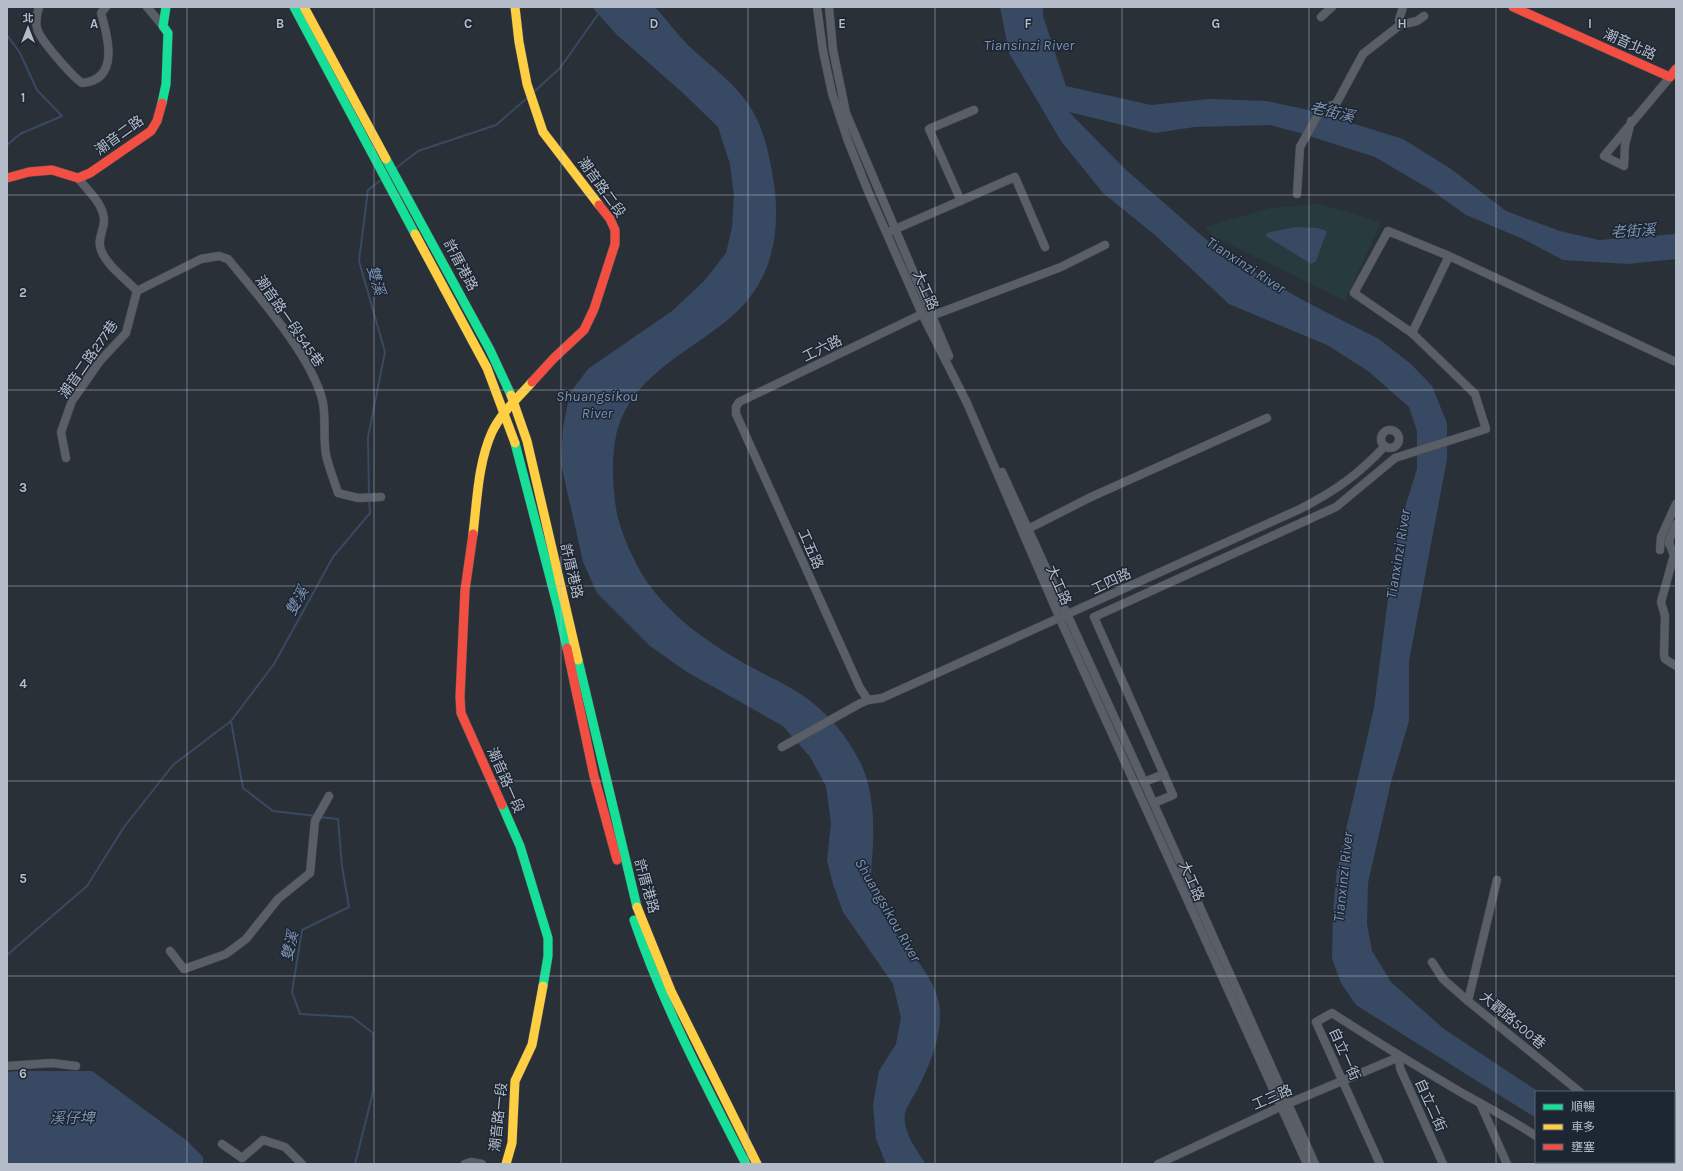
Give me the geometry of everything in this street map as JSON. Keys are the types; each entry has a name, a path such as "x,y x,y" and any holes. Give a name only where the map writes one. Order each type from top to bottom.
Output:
{"street":[{"path":"39,7 35,19 37,30 66,68 82,83 89,82 103,73 108,62 109,42 101,13 106,7"},
{"path":"146,7 163,26"},
{"name":"潮音二路","path":"78,178 90,173 151,131 158,122 162,107 168,33 163,26 166,7"},
{"name":"許厝港路","path":"294,7 527,441 627,869 631,896 671,991 757,1164"},
{"name":"許厝港路","path":"304,7 483,336 510,407 518,452 556,601 594,776 631,896 644,951 672,1017 746,1164"},
{"name":"潮音路二段","path":"510,407 554,358 584,330 594,309 615,244 615,230 610,219 543,132 527,84 519,42 515,7"},
{"name":"大工路","path":"817,7 823,51 832,93 848,141 887,233 922,314 966,403 1024,530 1283,1106 1315,1164"},
{"name":"大工路","path":"829,7 833,50 846,114 896,229 931,316 1024,530"},
{"path":"1321,17 1332,7"},
{"path":"1400,25 1399,20 1403,7"},
{"name":"潮音北路","path":"1514,7 1670,77"},
{"path":"1298,194 1300,147 1322,109 1336,104 1363,54 1400,25 1417,21 1424,16"},
{"path":"1631,121 1625,145 1624,166 1604,156 1631,121 1676,69"},
{"path":"961,201 929,130 974,110"},
{"path":"7,178 30,172 52,170 78,178 103,209 104,223 99,243 100,249 105,258 137,291"},
{"path":"887,233 1015,178 1045,248"},
{"path":"1154,803 1173,795 1094,617 1336,507 1395,458 1486,429 1475,394 1412,332 1354,293 1388,231 1449,256 1676,362"},
{"path":"931,316 1060,267 1105,245"},
{"name":"潮音路一段545巷","path":"137,291 201,259 219,256 228,258 268,308 315,380 322,403 326,454 338,493 365,497 377,497"},
{"path":"1412,332 1449,256"},
{"name":"潮音二路277巷","path":"66,458 61,432 72,401 100,361 126,333 137,291"},
{"name":"工六路","path":"736,407 739,402 922,314"},
{"name":"潮音路一段","path":"506,1164 512,1143 515,1081 532,1045 548,956 548,938 520,846 461,713 460,697 464,590 483,459 492,432 510,407"},
{"name":"工五路","path":"736,407 736,414 860,688 868,700"},
{"path":"1024,530 1091,497 1267,418"},
{"name":"工四路","path":"784,745 868,700 882,698 1063,617 1331,493 1371,461 1385,446"},
{"path":"1660,550 1661,537 1676,504"},
{"path":"1676,524 1669,543 1674,555 1661,602 1665,616 1664,655 1665,659 1676,666"},
{"name":"大工路","path":"1063,617 1154,803 1308,1164"},
{"path":"1144,782 1164,774"},
{"path":"170,951 184,969 226,954 246,939 278,899 310,873 315,821 329,796"},
{"name":"大觀路500巷","path":"1496,880 1468,1000 1579,1091"},
{"path":"1432,962 1443,979 1468,1000"},
{"name":"自立一街","path":"1380,1164 1316,1022 1332,1013 1399,1057"},
{"path":"1399,1057 1514,1121 1535,1135"},
{"name":"工三路","path":"1158,1164 1283,1106 1399,1057"},
{"name":"自立二街","path":"1399,1057 1400,1068 1443,1164"},
{"path":"7,1066 52,1063 76,1066"},
{"path":"1480,1103 1507,1164"},
{"path":"222,1144 242,1158 262,1140 285,1147 302,1164"},
{"path":"465,1164 470,1162 482,1164"},
{"path":"1558,1164 1562,1163"}],"green space":[{"path":"1320,204 1381,222 1345,301 1213,236 1205,227 1270,208"}],"water":[{"name":"Shuangsikou River","path":"592,7 655,7 679,36 731,83 746,100 757,119 764,139 770,160 776,209 776,227 769,261 763,276 743,305 730,318 660,370 635,394 630,401 618,426 614,447 613,480 617,515 626,542 641,572 664,603 678,617 725,652 793,689 811,702 838,728 854,750 862,766 868,784 873,813 873,888 879,905 886,918 924,971 932,984 938,999 940,1024 934,1052 905,1113 908,1134 926,1164 886,1164 876,1139 873,1105 879,1071 896,1044 901,1018 893,984 843,912 833,884 827,860 831,823 826,786 810,757 783,726 687,672 650,646 597,593 583,562 561,464 563,427 570,393 588,369 672,311 704,281 726,253 732,227 734,196 730,164 718,127 683,93 617,35"},
{"path":"1000,7 1043,7 1043,16 1066,86 1151,105 1209,99 1267,101 1313,111 1403,139 1451,169 1506,211 1560,231 1599,240 1676,234 1676,259 1627,264 1563,260 1523,239 1466,215 1431,190 1375,157 1300,133 1270,125 1195,127 1155,133 1069,112 1125,169 1209,242 1264,278 1312,305 1379,339 1411,364 1432,386 1447,423 1447,459 1409,661 1409,721 1391,782 1368,883 1367,924 1372,951 1391,982 1444,1029 1537,1091 1535,1091 1535,1117 1356,1005 1341,983 1332,959 1333,911 1337,869 1374,708 1393,560 1401,520 1417,469 1417,431 1409,407 1368,371 1327,345 1229,304 1156,236 1103,193 1061,141 1009,53"},
{"path":"1295,227 1317,228 1327,231 1316,261 1311,264 1266,236 1267,233"},
{"name":"溪仔埤","path":"92,1071 186,1140 203,1157 203,1164 7,1164 7,1072"}],"waterway":[{"name":"雙溪","path":"535,91 560,68 599,13"},
{"path":"7,35 20,53 37,90 62,116 20,134 7,145"},
{"name":"雙溪","path":"396,168 418,151 496,125 527,98"},
{"name":"雙溪","path":"369,495 368,437 385,352 359,261 368,190 381,180"},
{"name":"雙溪","path":"316,816 273,811 243,788 231,721 274,664 333,557 370,513 369,499"},
{"path":"7,955 87,886 124,827 173,765 231,721"},
{"name":"雙溪","path":"320,817 338,819 342,866 349,907 302,930 292,992 300,1014 352,1017 373,1033 373,1092 355,1164"}],"traffic: fast":[{"path":"162,103 166,84 168,33 163,26 166,7"},
{"path":"294,7 415,234"},
{"path":"386,159 490,350 511,395"},
{"path":"515,443 567,648"},
{"path":"578,660 637,907"},
{"path":"502,805 520,846 548,938 548,956 543,986"},
{"path":"634,920 645,952 671,1013 746,1164"}],"traffic: slow":[{"path":"304,7 386,159"},
{"path":"515,7 519,42 527,84 543,132 599,205"},
{"path":"415,234 487,368 515,443"},
{"path":"473,534 481,469 487,444 500,418 532,382"},
{"path":"511,395 527,441 578,660"},
{"path":"637,907 671,991 757,1164"},
{"path":"506,1164 512,1143 515,1081 532,1045 543,986"}],"traffic: jam":[{"path":"1513,7 1670,77 1676,69"},
{"path":"7,178 29,172 52,170 78,178 90,173 151,131 157,121 162,103"},
{"path":"532,382 554,358 584,330 594,309 615,244 615,230 610,219 599,205"},
{"path":"473,534 465,590 460,697 461,713 502,805"},
{"path":"567,648 594,776 617,860"}],"water label":[{"name":"Tiansinzi River","path":"1029,45"},
{"name":"老街溪","path":"1332,112"},
{"name":"老街溪","path":"1633,231"},
{"name":"Tianxinzi River","path":"1246,265"},
{"name":"Tianxinzi River","path":"1398,554"},
{"name":"Tianxinzi River","path":"1343,877"}]}
